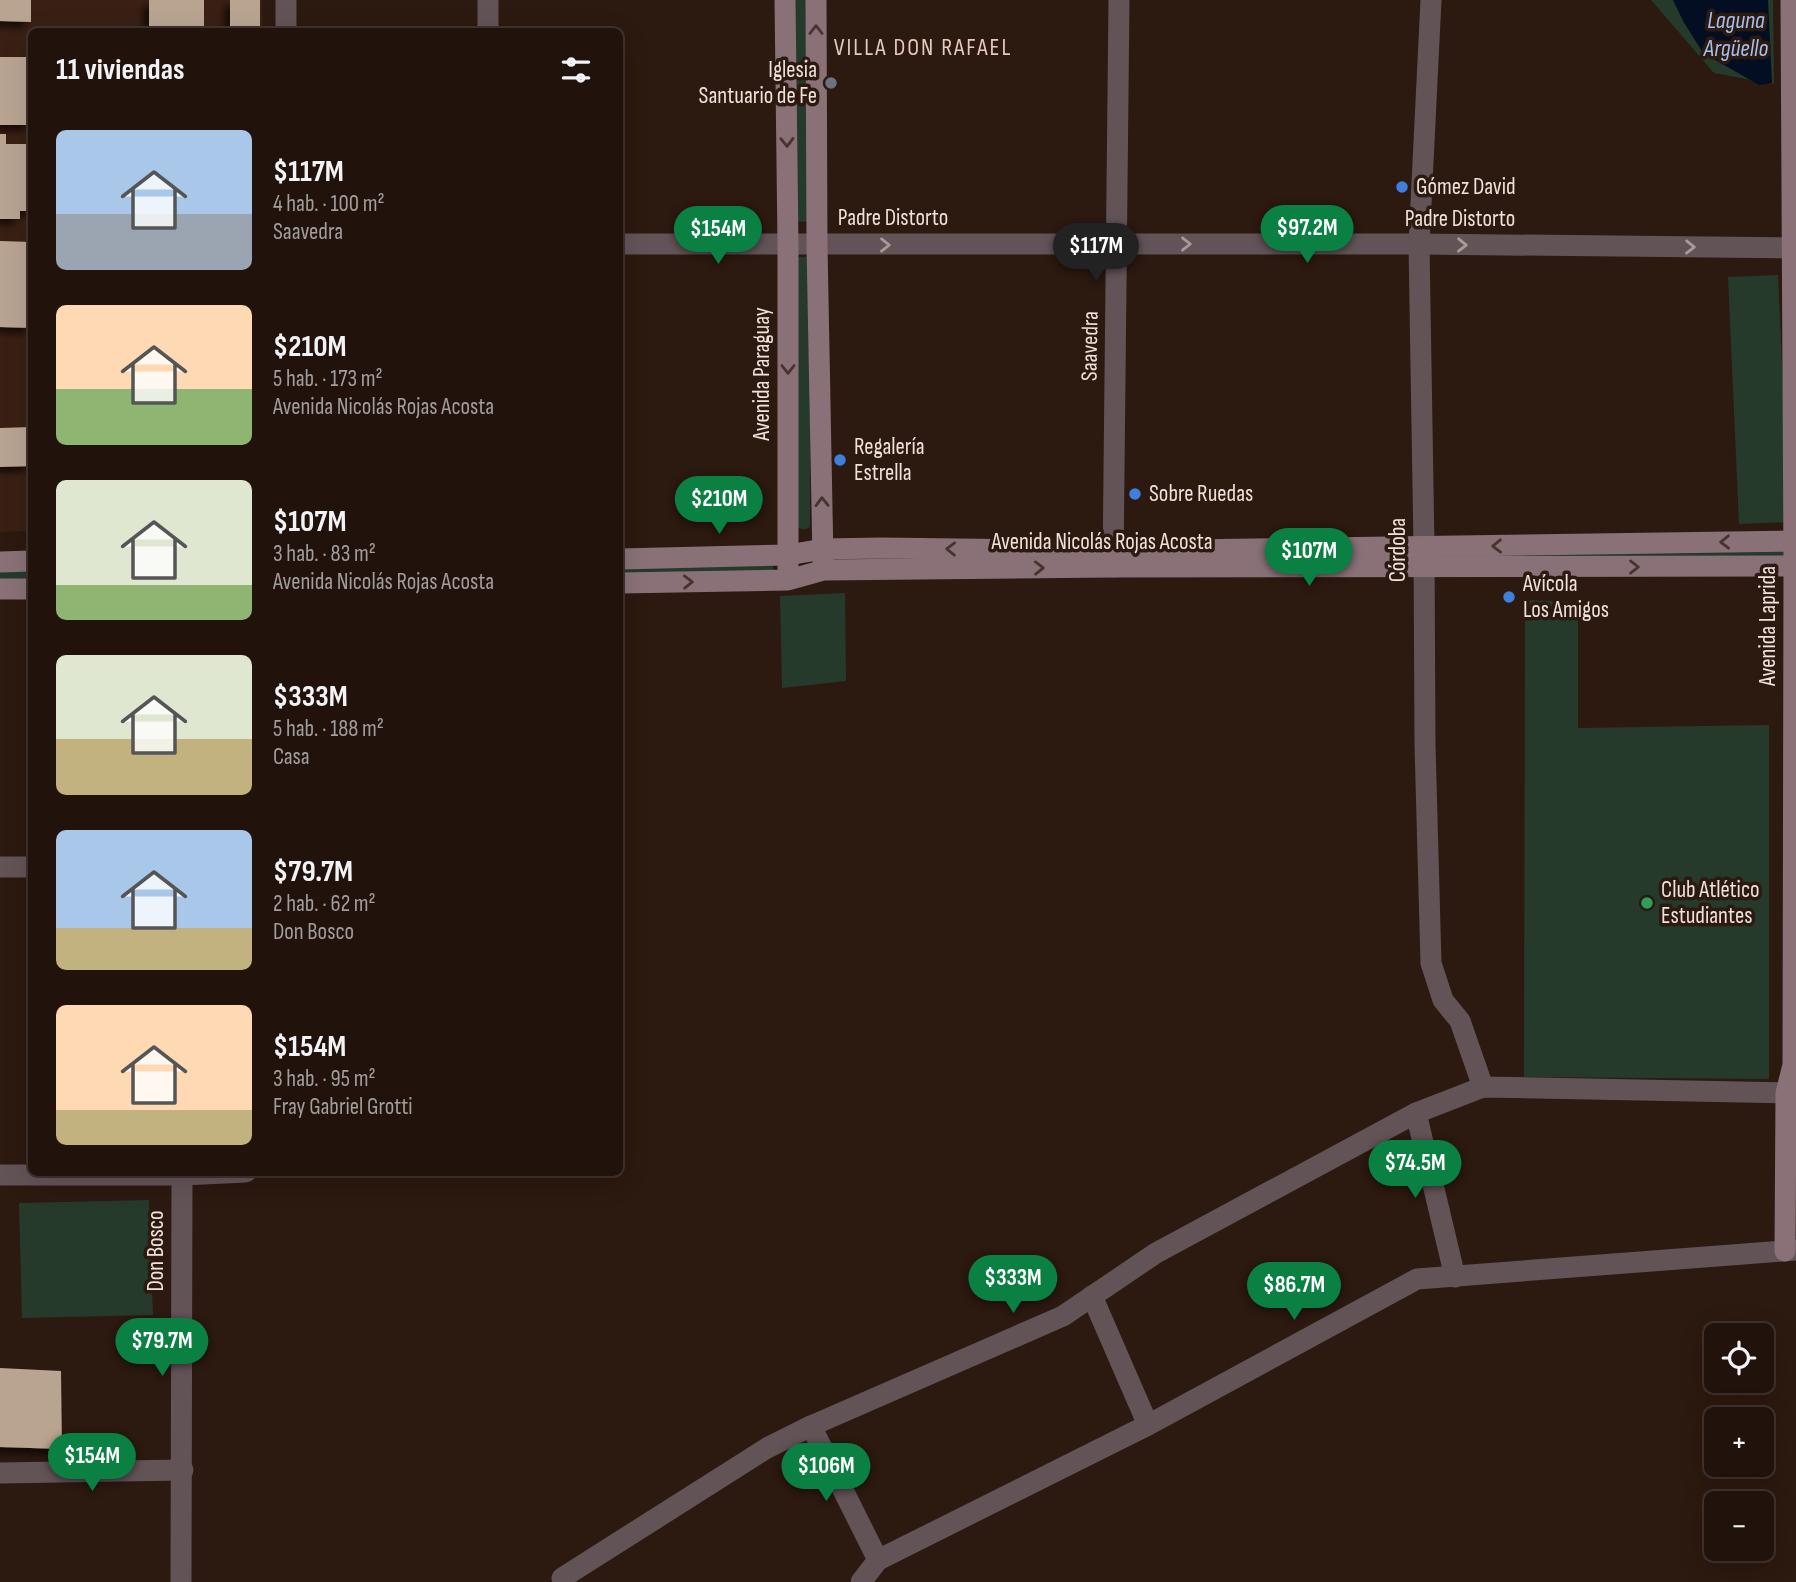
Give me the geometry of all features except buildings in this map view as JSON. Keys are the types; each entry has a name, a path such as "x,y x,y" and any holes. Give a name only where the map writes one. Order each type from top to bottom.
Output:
{"main road":[{"name":"Avenida Paraguay","path":"785,0 788,580"},
{"path":"816,0 823,560"},
{"name":"Avenida Laprida","path":"1791,0 1795,541 1791,1250"},
{"name":"Avenida Nicolás Rojas Acosta","path":"1424,557 1795,541"},
{"name":"Avenida Nicolás Rojas Acosta","path":"623,559 788,555 823,560 1424,557 1795,566"},
{"name":"Avenida Nicolás Rojas Acosta","path":"623,583 788,580 823,560"},
{"path":"0,562 28,561"},
{"path":"0,589 28,589"}],"street":[{"path":"286,0 286,28"},
{"path":"488,0 488,28"},
{"name":"Saavedra","path":"1114,559 1119,0"},
{"name":"Córdoba","path":"1431,0 1419,244 1431,963 1443,1000 1460,1021 1483,1087"},
{"name":"Padre Distorto","path":"623,244 1419,244 1794,248"},
{"path":"0,867 28,867"},
{"path":"562,1578 767,1448 811,1426 1063,1316 1156,1253 1416,1114 1483,1087 1791,1093"},
{"path":"1416,1114 1455,1277"},
{"path":"0,1175 28,1175"},
{"name":"Don Bosco","path":"181,1582 182,1176"},
{"path":"861,1582 878,1560 1148,1425 1417,1279 1791,1250"},
{"path":"1093,1296 1148,1425"},
{"path":"811,1426 878,1560"},
{"path":"0,1473 183,1470"}],"shaded area":[{"path":"0,0 262,0 263,28 28,28 28,531 0,532"}],"green space":[{"path":"794,0 808,0 808,222 793,221"},
{"name":"Laguna Argüello","path":"1651,0 1773,0 1774,84 1714,73"},
{"path":"797,257 811,257 810,527 804,529 797,527"},
{"path":"1778,275 1789,522 1739,524 1728,277"},
{"path":"1785,549 1786,559 1452,563 1452,553"},
{"path":"773,562 773,574 623,575 623,563"},
{"path":"28,568 28,580 0,581 0,569"},
{"path":"845,593 846,681 782,688 780,596"},
{"name":"Club Atlético Estudiantes","path":"1525,600 1578,602 1578,728 1769,725 1769,1079 1524,1077"},
{"path":"149,1200 153,1315 22,1318 19,1203"}],"water":[{"name":"Laguna Argüello","path":"1673,0 1768,0 1772,83 1759,85 1703,53"}],"place":[{"name":"Iglesia Santuario de Fe","path":"831,83"},
{"name":"Gómez David","path":"1402,187"},
{"name":"Regalería Estrella","path":"840,460"},
{"name":"Sobre Ruedas","path":"1135,494"},
{"name":"Avícola Los Amigos","path":"1509,597"},
{"name":"Club Atlético Estudiantes","path":"1647,903"}],"district":[{"name":"VILLA DON RAFAEL","path":"923,47"}]}
